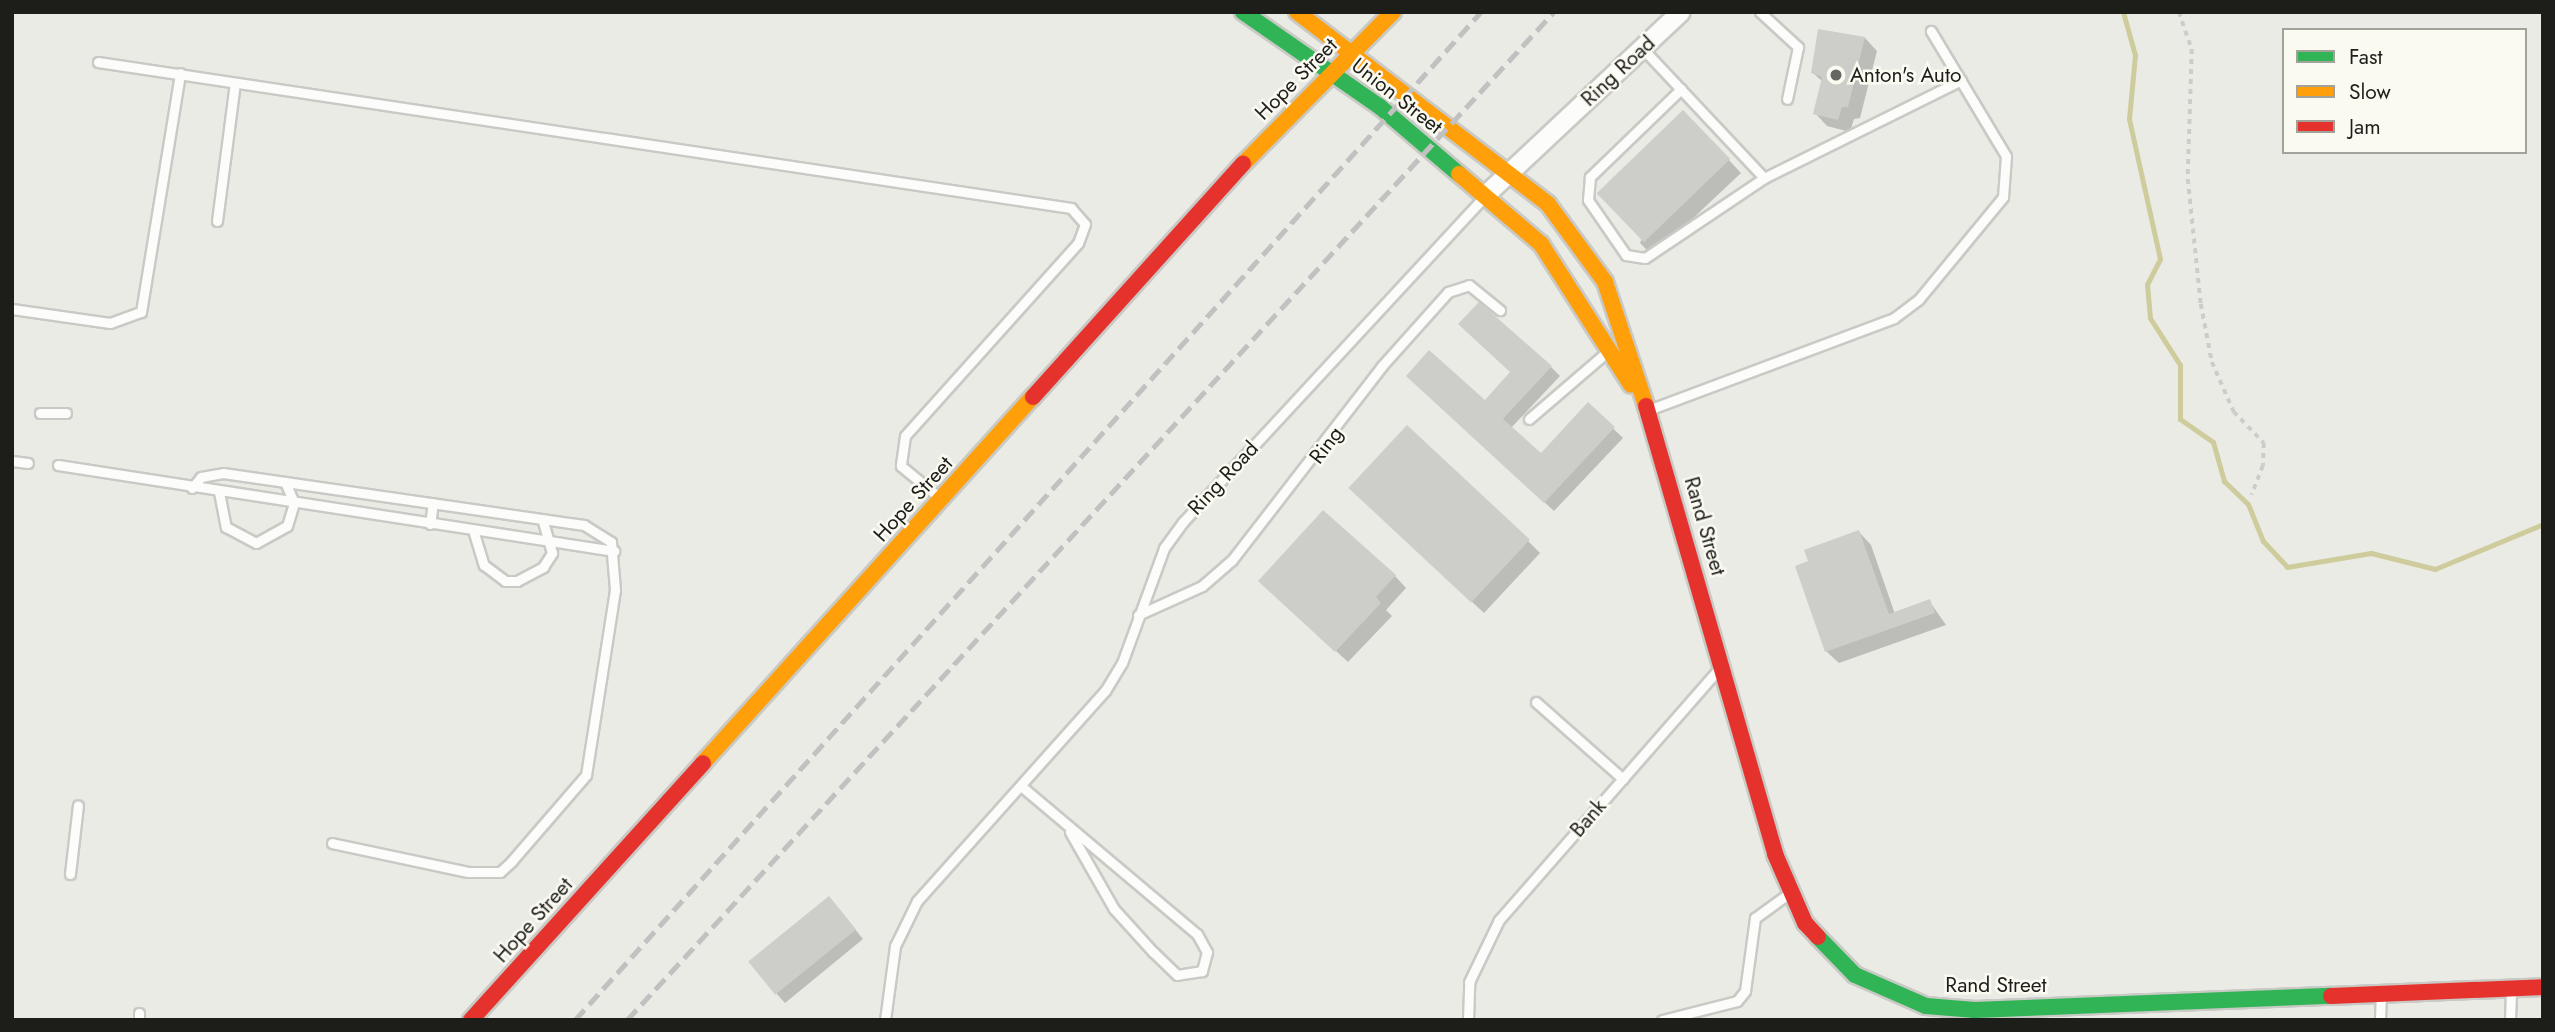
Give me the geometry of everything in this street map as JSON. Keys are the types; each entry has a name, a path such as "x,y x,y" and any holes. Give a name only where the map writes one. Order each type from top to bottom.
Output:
{"street":[{"name":"Union Street","path":"1243,12 1331,73 1486,195"},
{"name":"Union Street","path":"1297,12 1354,51 1508,171"},
{"name":"Hope Street","path":"471,1020 1331,73 1393,12"},
{"name":"Ring Road","path":"1486,195 1508,171 1681,12"},
{"name":"Rand Street","path":"1508,171 1568,227 1605,282 1635,361 1646,410 1790,893 1805,923 1856,975 1926,1006 1958,1014 2141,1002 2543,987"},
{"name":"Rand Street","path":"1486,195 1541,244 1610,349 1646,410"}],"lane":[{"path":"1760,12 1798,47 1787,99"},
{"path":"1646,410 1894,318 1919,299 2008,184 2006,156 1931,31"},
{"path":"1643,48 1764,178"},
{"path":"98,62 1071,208 1085,224 1078,243 905,436 901,466 942,499"},
{"path":"12,309 110,323 141,312 180,73"},
{"path":"1681,89 1590,177 1588,200 1626,255 1645,258 1764,178 1961,80"},
{"path":"217,221 235,83"},
{"name":"Ring Road","path":"885,1020 895,946 918,901 1105,691 1164,548 1182,522 1486,195"},
{"name":"Ring","path":"1138,615 1202,586 1232,560 1381,367 1448,292 1469,285 1500,310"},
{"path":"1530,419 1610,349"},
{"path":"40,413 66,413"},
{"path":"12,461 28,463"},
{"path":"58,465 192,488 614,551"},
{"path":"192,488 213,473 542,519 601,530 614,551 608,649 586,775 511,862 500,872 468,872 332,843"},
{"path":"219,492 226,527 247,542 274,538 287,526 294,503 285,482"},
{"path":"430,524 433,503"},
{"path":"473,530 478,558 505,581 543,567 551,542 542,519"},
{"name":"Bank","path":"1468,1020 1469,982 1499,920 1723,665"},
{"path":"1535,702 1623,779"},
{"path":"1021,786 1070,832 1197,934 1207,952 1202,971 1177,975 1153,952 1114,909 1070,832"},
{"path":"71,874 78,805"},
{"path":"1662,1020 1737,1001 1745,991 1755,918 1790,893"},
{"path":"2510,1020 2511,988"},
{"path":"2380,1020 2381,993"},
{"path":"2140,1020 2141,1002"}],"path":[{"path":"2179,12 2192,48 2188,179 2201,304 2212,362 2234,412 2263,443 2263,466 2252,495"}],"building":[{"name":"Anton's Auto","path":"1818,29 1865,37 1848,107 1842,107 1838,120 1813,114 1822,77 1811,73"},
{"path":"1683,110 1730,159 1644,242 1597,193"},
{"path":"1479,302 1552,366 1503,419 1541,453 1588,402 1615,427 1544,503 1406,376 1429,350 1485,400 1510,372 1458,324"},
{"path":"1407,425 1530,540 1471,602 1348,488"},
{"path":"1323,510 1396,575 1376,597 1381,603 1335,652 1258,581"},
{"path":"1859,530 1889,614 1930,599 1935,613 1825,652 1795,566 1808,561 1804,550"},
{"path":"829,896 856,929 775,995 748,961"}],"waterway":[{"path":"2123,12 2135,55 2129,119 2160,259 2147,284 2150,318 2180,365 2180,419 2213,442 2224,481 2248,504 2263,541 2287,567 2371,553 2435,569 2543,524"}],"railway":[{"path":"575,1020 1481,12"},
{"path":"627,1020 1554,12"}],"traffic: fast":[{"path":"1243,12 1379,106 1459,174"},
{"path":"1818,937 1855,975 1926,1006 1975,1010 2331,996"}],"traffic: slow":[{"path":"1297,12 1548,204 1605,282 1646,406"},
{"path":"1243,164 1393,12"},
{"path":"1459,174 1541,244 1631,385"},
{"path":"703,763 1033,397"}],"traffic: jam":[{"path":"1033,397 1243,164"},
{"path":"1646,406 1775,854 1805,923 1818,937"},
{"path":"471,1020 703,763"},
{"path":"2331,996 2543,987"}],"place":[{"name":"Anton's Auto","path":"1836,75"}]}
